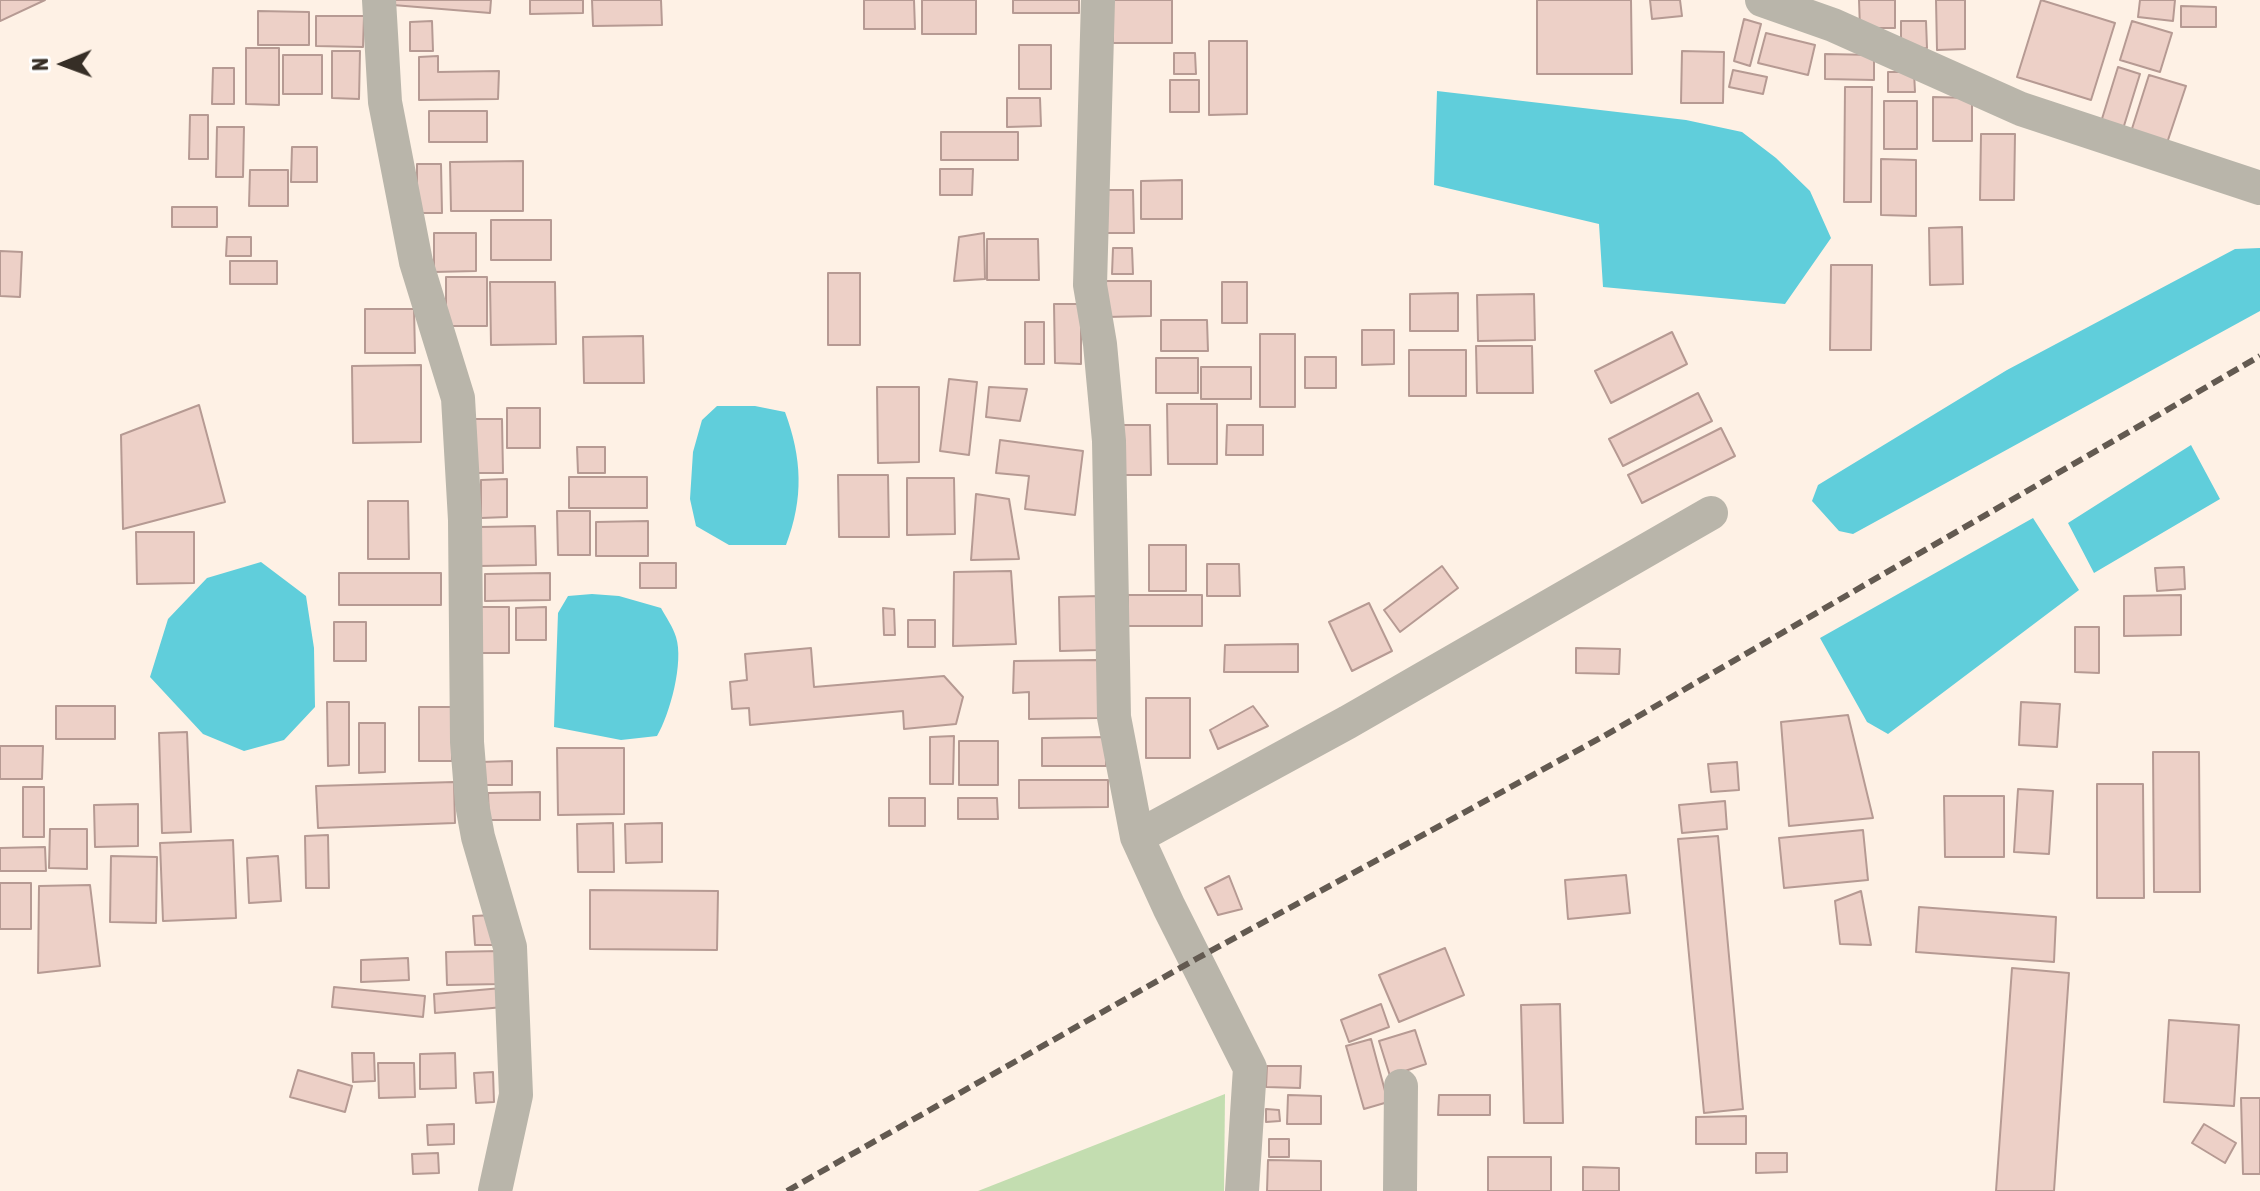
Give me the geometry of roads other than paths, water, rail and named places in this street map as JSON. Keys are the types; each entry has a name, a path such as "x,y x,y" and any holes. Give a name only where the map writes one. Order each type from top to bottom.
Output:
{"street":[{"path":"379,0 385,102 416,262 458,398 465,520 467,742 472,804 478,837 510,947 516,1095 495,1191"},
{"path":"1098,0 1090,285 1100,344 1109,441 1114,717 1137,837 1250,1068 1242,1191"},
{"path":"1762,0 1833,25 2021,109 2260,188"},
{"path":"1137,837 1348,722 1711,513"},
{"path":"1400,1191 1401,1086"}],"water":[{"path":"1437,91 1686,120 1742,132 1776,158 1810,191 1831,238 1785,304 1603,287 1599,224 1434,185"},
{"path":"2260,248 2260,311 1853,534 1839,531 1812,501 1818,485 2007,370 2235,249"},
{"path":"717,406 755,406 785,412 795,446 799,478 796,511 786,545 729,545 696,526 690,499 693,452 702,420"},
{"path":"2191,445 2220,499 2094,573 2068,523"},
{"path":"2033,518 2079,590 1888,734 1867,722 1820,638"},
{"path":"261,562 306,596 314,648 315,707 284,740 244,751 203,734 150,677 168,619 207,578"},
{"path":"568,596 619,596 661,608 673,630 678,648 677,674 667,715 657,736 621,740 554,727 558,613"}],"railway":[{"path":"787,1191 1196,959 1604,736 2260,356"}]}
